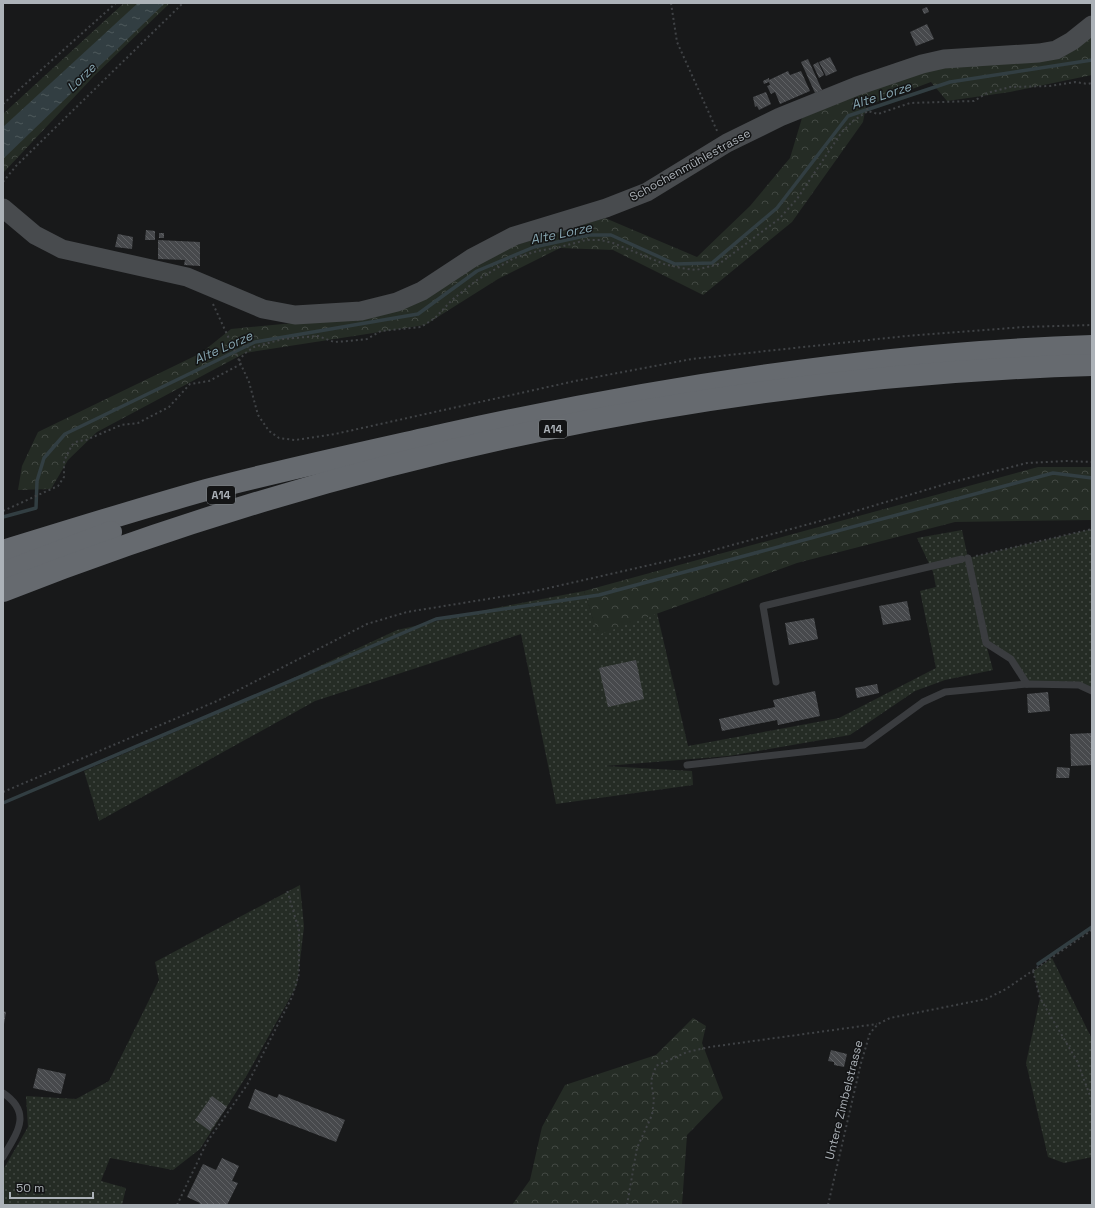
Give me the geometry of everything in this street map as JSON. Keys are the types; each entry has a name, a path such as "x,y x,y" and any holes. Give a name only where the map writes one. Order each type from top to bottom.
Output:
{"highway":[{"name":"A14","path":"3,573 151,518 240,489 444,434 577,406 656,391 784,372 935,355 1092,346"},
{"name":"A14","path":"3,591 115,549 291,493 452,451 557,428 724,398 851,382 968,371 1092,364"},
{"path":"3,550 234,483 284,470 444,434"}],"street":[{"name":"Schochenmühlestrasse","path":"3,208 35,235 62,249 187,277 263,309 295,315 362,310 397,302 422,291 472,258 514,236 606,208 647,192 727,143 780,117 857,86 922,64 944,59 1039,53 1056,50 1072,41 1092,26"}],"lane":[{"path":"776,682 763,606 965,558 986,643 1011,659 1027,684"},
{"path":"687,765 864,745 922,702 945,692 1027,684 1079,685 1092,691"},
{"path":"3,1093 14,1100 20,1116 20,1128 3,1157"}],"path":[{"path":"3,104 116,3"},
{"path":"3,182 22,161 183,3"},
{"path":"671,3 678,42 719,134 727,143"},
{"path":"868,111 878,114 910,103 974,101 987,94 1010,87 1050,86 1075,82 1088,84 1092,83"},
{"path":"239,361 244,354 254,347 283,338 318,336 334,342 350,341 367,339 381,331 421,327 435,318 452,300 477,280 514,258 538,250 560,247 586,240 600,240 613,243 664,264 681,268 696,270 719,264 779,219 797,199 841,133 853,121 868,111"},
{"path":"208,286 209,293 249,382 258,415 269,431 279,438 295,440 335,434 575,381 692,359 906,336 1024,327 1092,325"},
{"path":"3,511 42,495 58,486 64,477 64,461 72,445 78,441 86,440 121,425 138,423 169,407 190,384 209,382 241,364"},
{"path":"3,792 216,701 367,624 407,612 532,592 703,553 846,514 949,483 1026,463 1066,461 1092,462"},
{"path":"965,558 1092,529"},
{"path":"177,1205 207,1142 247,1085 292,997 299,974 299,930 287,890"},
{"path":"627,1205 637,1148 652,1114 654,1100 651,1080 656,1066 686,1052 710,1047 878,1024 890,1018 986,999 1006,989 1092,930"},
{"path":"1033,971 1040,998 1077,1061 1092,1101"},
{"name":"Untere Zimbelstrasse","path":"828,1205 861,1063 870,1033 878,1024"},
{"path":"1092,1172 1092,1185"}],"green space":[{"path":"124,3 170,3 94,76 3,173 3,114"},
{"path":"1092,29 1092,75 1010,92 947,101 931,82 866,106 863,122 792,222 703,295 613,250 560,248 498,279 425,325 245,353 97,432 68,460 51,489 18,490 22,466 38,432 201,353 231,329 378,315 477,257 605,218 697,257 750,206 790,158 802,118 905,74 1004,56 1056,56"},
{"path":"1038,467 1092,467 1092,520 955,522 797,563 598,635 584,591"},
{"path":"1092,529 1092,691 1079,685 1027,684 1011,659 986,644 993,670 945,680 915,691 850,735 729,756 605,766 692,771 693,785 556,804 521,634 315,701 99,821 84,771 205,719 397,630 495,608 584,591 598,634 657,613 688,746 839,718 936,668 920,591 936,587 933,572 917,538 962,530 968,558"},
{"path":"300,885 304,927 297,985 247,1075 200,1149 173,1170 110,1158 101,1181 126,1188 122,1205 3,1205 3,1170 28,1127 26,1096 76,1099 109,1081 159,980 155,962"},
{"path":"1052,958 1092,1039 1092,1157 1064,1163 1048,1157 1026,1063 1040,998 1033,971"},
{"path":"693,1018 706,1026 702,1043 723,1098 687,1135 682,1205 512,1205 530,1180 542,1127 565,1085 656,1055"}],"water":[{"name":"Lorze","path":"138,3 165,3 3,159 3,127"}],"building":[{"path":"927,7 929,12 924,14 922,9"},
{"path":"927,24 934,39 916,46 910,32"},
{"path":"830,57 837,71 826,76 819,62"},
{"path":"808,59 822,90 815,93 801,62"},
{"path":"818,62 824,75 819,78 813,65"},
{"path":"788,71 790,75 801,71 810,91 780,104 775,92 771,94 767,86 770,85 769,82 764,84 763,81 769,78 769,80"},
{"path":"766,92 771,104 759,110 757,106 755,107 753,97"},
{"path":"146,230 155,231 155,240 145,240"},
{"path":"159,233 164,233 164,238 159,238"},
{"path":"118,234 133,237 132,249 115,247"},
{"path":"158,240 200,242 200,266 184,265 185,260 158,259"},
{"path":"907,601 911,620 883,625 879,606"},
{"path":"814,618 818,639 789,645 785,623"},
{"path":"636,660 644,699 608,707 599,668"},
{"path":"877,684 879,693 857,698 855,688"},
{"path":"815,691 820,716 778,725 777,720 722,731 719,719 775,707 773,700"},
{"path":"1048,692 1050,711 1028,713 1027,694"},
{"path":"1092,733 1092,765 1071,766 1070,734"},
{"path":"1057,767 1070,768 1069,778 1056,778"},
{"path":"3,1011 6,1012 4,1024 3,1024"},
{"path":"831,1050 847,1054 844,1067 834,1065 834,1062 828,1061"},
{"path":"38,1068 66,1074 61,1094 33,1088"},
{"path":"255,1089 277,1098 279,1094 345,1120 336,1142 248,1108"},
{"path":"212,1096 227,1107 210,1131 195,1120"},
{"path":"222,1158 239,1166 232,1181 238,1183 227,1205 199,1205 200,1203 187,1197 203,1164 216,1170"}],"waterway":[{"name":"Alte Lorze","path":"3,517 36,508 37,481 44,458 65,434 255,342 418,314 477,271 534,247 589,235 611,235 675,264 712,263 777,208 848,116 950,82 1092,60"},
{"path":"3,803 436,619 599,595 1053,473 1092,478"},
{"path":"1038,964 1092,927"}]}
